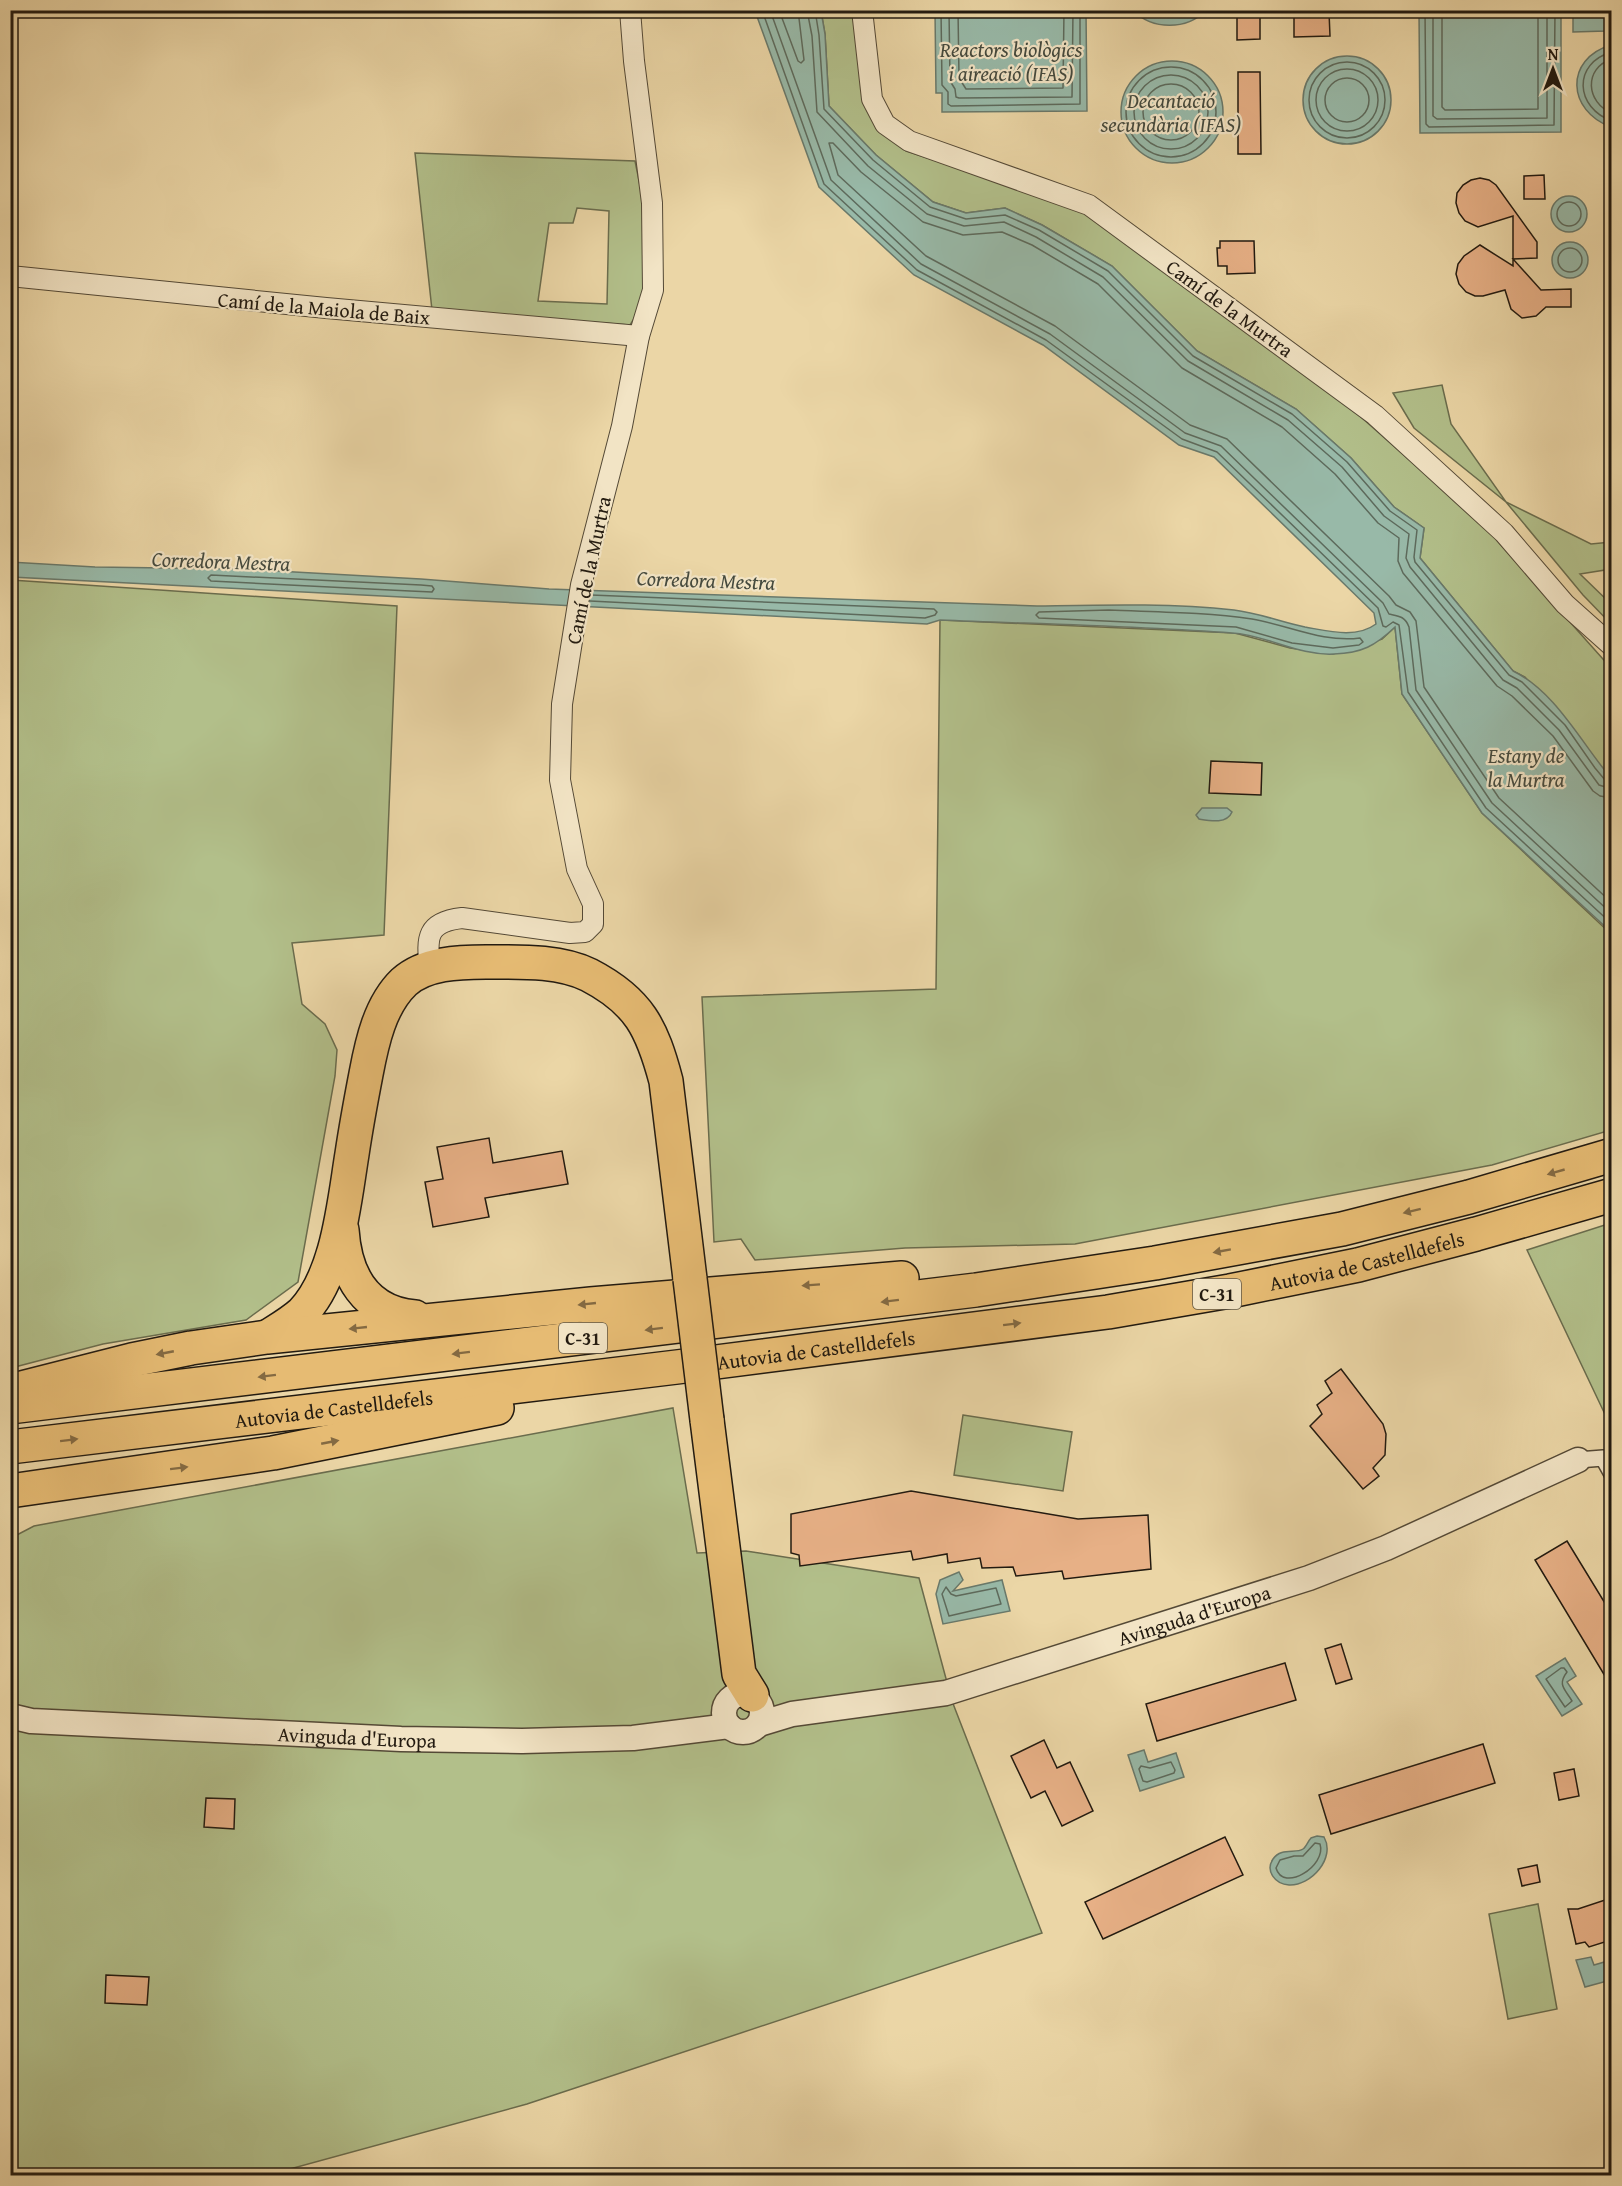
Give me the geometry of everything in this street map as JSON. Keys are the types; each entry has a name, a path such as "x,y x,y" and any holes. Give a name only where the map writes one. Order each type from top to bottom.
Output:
{"highway":[{"path":"267,1337 303,1311 320,1286 328,1266 341,1219 370,1056 378,1025 394,994 405,981 430,968 457,962 547,964 581,971 605,983 628,1001 646,1024 658,1052 666,1081 742,1705"},
{"name":"Autovia de Castelldefels","path":"10,1407 965,1292 1155,1263 1342,1229 1469,1197 1611,1155"},
{"name":"Autovia de Castelldefels","path":"10,1447 676,1367 1108,1312 1230,1291 1358,1265 1611,1195"},
{"path":"341,1219 345,1258 352,1275 369,1299 393,1312 410,1317 437,1319"},
{"path":"10,1390 132,1360 191,1348 267,1337 731,1291 1155,1263"},
{"path":"19,1494 273,1453 566,1396 676,1367"}],"street":[{"name":"Camí de la Murtra","path":"430,968 428,940 434,929 445,920 462,918 570,933 585,932 593,924 592,904 577,869 560,780 562,704 581,585 622,426 639,336 653,290 652,203 634,61 630,10"},
{"name":"Camí de la Murtra","path":"862,10 872,99 885,124 909,141 1089,205 1375,415 1504,533 1565,604 1611,645"},
{"name":"Camí de la Maiola de Baix","path":"10,276 326,308 639,336"},
{"path":"1578,1460 1603,1458 1611,1474"},
{"name":"Avinguda d'Europa","path":"17,1720 400,1739 522,1741 633,1738 684,1732 742,1705 792,1714 946,1694 1309,1578 1386,1548 1578,1460"}],"green space":[{"path":"821,11 859,11 875,123 906,151 1083,208 1344,402 1485,527 1611,668 1611,778 1525,677 1513,671 1420,558 1424,528 1394,507 1351,458 1296,409 1197,351 1112,266 1042,225 1005,208 966,213 933,202 876,155 829,106 825,34"},
{"path":"415,153 635,161 643,200 645,302 630,325 432,310","holes":["577,208 609,211 607,304 538,301 549,223 573,223"]},
{"path":"1442,385 1451,424 1506,502 1414,428 1393,393"},
{"path":"1506,502 1591,544 1611,542 1611,569 1580,574 1611,604 1611,624 1583,595"},
{"path":"11,580 397,606 384,935 292,943 302,1004 325,1024 337,1050 335,1076 298,1282 246,1320 103,1344 11,1368"},
{"path":"940,620 1235,633 1290,648 1333,654 1382,639 1395,627 1402,694 1482,813 1611,934 1611,1130 1492,1165 1075,1244 905,1248 755,1260 741,1239 714,1242 702,997 936,989"},
{"path":"1612,1223 1611,1427 1527,1250"},
{"path":"673,1408 697,1553 746,1551 919,1578 952,1701 1042,1933 527,2104 268,2175 22,2176 11,2170 11,1538 34,1526"},
{"path":"963,1415 1072,1432 1063,1491 954,1475"},
{"path":"1538,1904 1557,2009 1508,2019 1489,1914"}],"water":[{"name":"Estany de la Murtra","path":"755,11 821,11 825,34 829,106 876,155 933,202 966,213 1005,208 1042,225 1112,266 1197,351 1296,409 1351,458 1394,507 1424,528 1420,558 1513,671 1542,691 1555,705 1611,778 1611,932 1482,813 1402,694 1395,627 1374,644 1360,650 1321,654 1295,649 1258,637 1232,633 940,620 927,624 11,577 10,562 95,567 240,569 549,589 1037,606 1185,606 1243,611 1305,627 1342,633 1368,629 1376,624 1374,613 1214,457 1179,445 1043,345 914,275 819,187"},
{"name":"Reactors biològics i aireació (IFAS)","path":"935,11 1086,11 1087,111 942,112 942,93 936,93"},
{"path":"1134,11 1205,11 1189,22 1170,25 1150,22"},
{"path":"1419,11 1561,11 1561,132 1420,133"},
{"path":"1573,11 1605,11 1606,31 1573,32"},
{"path":"1611,45 1612,127 1596,119 1586,109 1579,98 1577,85 1579,73 1585,61 1596,52"},
{"path":"1347,56 1372,63 1384,75 1391,100 1384,125 1372,137 1347,144 1322,137 1310,125 1303,100 1310,75 1322,63"},
{"name":"Decantació secundària (IFAS)","path":"1172,61 1191,65 1208,76 1219,93 1223,112 1219,131 1208,148 1191,159 1172,163 1153,159 1136,148 1125,131 1121,112 1125,93 1136,76 1153,65"},
{"path":"1569,196 1582,201 1587,214 1582,227 1569,232 1556,227 1551,214 1556,201"},
{"path":"1570,242 1583,247 1588,260 1583,273 1570,278 1557,273 1552,260 1557,247"},
{"path":"1202,808 1227,808 1232,812 1223,820 1199,819 1196,815"},
{"path":"959,1572 963,1580 953,1591 1002,1580 1010,1611 943,1624 936,1594 940,1580"},
{"path":"1565,1658 1576,1676 1567,1682 1582,1704 1562,1716 1536,1676"},
{"path":"1144,1750 1148,1762 1176,1753 1184,1777 1140,1791 1128,1755"},
{"path":"1324,1837 1327,1845 1327,1854 1319,1869 1313,1876 1297,1884 1289,1885 1279,1882 1273,1876 1270,1868 1276,1855 1303,1849 1311,1838"},
{"path":"1591,1957 1594,1965 1611,1960 1611,1980 1585,1987 1576,1960"}],"building":[{"path":"1329,12 1330,36 1294,37 1294,13"},
{"path":"1237,13 1260,13 1260,39 1237,40"},
{"path":"1238,72 1260,72 1261,154 1238,154"},
{"path":"1544,175 1545,199 1524,199 1524,176"},
{"path":"1480,178 1496,185 1537,242 1537,258 1513,259 1513,216 1478,227 1465,221 1459,213 1456,203 1457,193 1463,185"},
{"path":"1220,241 1254,241 1255,273 1227,274 1227,266 1218,266 1217,248 1220,248"},
{"path":"1480,245 1513,266 1513,259 1541,290 1571,289 1571,307 1546,307 1536,316 1522,318 1511,309 1505,290 1475,296 1466,292 1459,284 1456,274 1458,264 1464,256"},
{"path":"1211,761 1262,763 1261,795 1209,793"},
{"path":"489,1138 493,1163 562,1151 568,1184 485,1198 489,1217 433,1227 425,1182 443,1179 437,1147"},
{"path":"1341,1369 1383,1424 1386,1434 1385,1455 1373,1468 1379,1476 1363,1489 1310,1426 1322,1414 1317,1405 1332,1393 1325,1381"},
{"path":"911,1491 1078,1519 1148,1515 1151,1569 1064,1579 1062,1571 1016,1576 1013,1567 982,1568 980,1558 948,1563 947,1554 913,1560 911,1551 800,1566 799,1555 791,1553 791,1514"},
{"path":"1567,1541 1611,1613 1611,1686 1535,1560"},
{"path":"1341,1644 1352,1679 1336,1684 1325,1649"},
{"path":"1285,1663 1296,1700 1157,1741 1146,1704"},
{"path":"1044,1740 1057,1768 1070,1762 1093,1811 1062,1826 1045,1791 1031,1798 1011,1756"},
{"path":"1483,1744 1495,1783 1331,1834 1319,1795"},
{"path":"1574,1769 1579,1796 1559,1800 1554,1773"},
{"path":"206,1798 235,1799 234,1829 204,1827"},
{"path":"1225,1837 1243,1875 1103,1939 1085,1902"},
{"path":"1537,1865 1540,1882 1522,1886 1518,1869"},
{"path":"1611,1898 1611,1940 1589,1947 1585,1942 1576,1944 1568,1909 1578,1909"},
{"path":"106,1975 149,1977 147,2005 105,2003"}],"water label":[{"name":"Corredora Mestra","path":"221,561"},
{"name":"Corredora Mestra","path":"706,580"}]}
